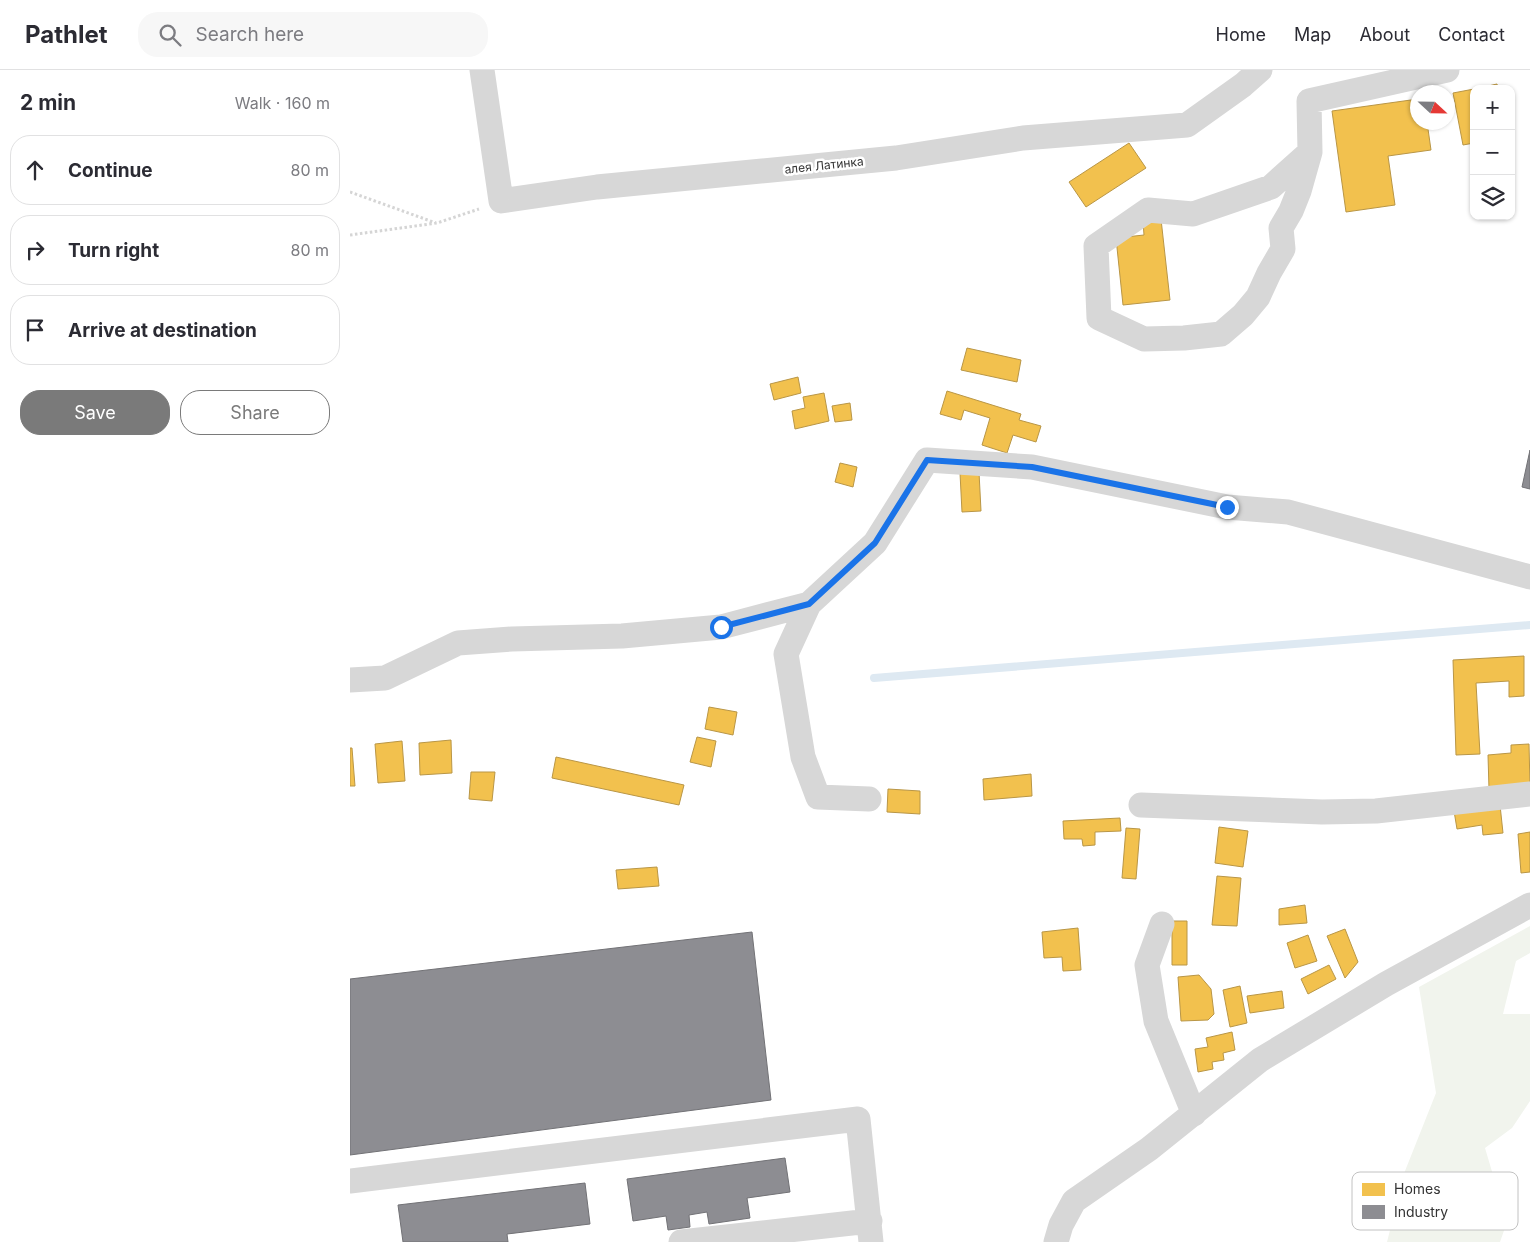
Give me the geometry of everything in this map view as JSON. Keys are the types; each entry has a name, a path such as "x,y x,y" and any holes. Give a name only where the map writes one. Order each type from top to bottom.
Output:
{"street":[{"path":"482,70 501,201"},
{"name":"алея Латинка","path":"501,201 597,187 896,158 1023,138 1187,125 1243,85 1260,70"},
{"path":"1310,152 1271,188 1193,214 1148,210 1096,246 1099,318 1144,339 1184,338 1221,334 1243,315 1258,297 1283,250 1281,228 1300,191 1310,152 1309,101 1447,70"},
{"path":"869,799 818,798 804,758 786,654 809,604 875,543 927,460 1032,467 1227,507 1288,512 1530,577"},
{"path":"350,680 385,678 458,643 512,639 622,636 721,627 809,604"},
{"path":"1141,805 1322,812 1376,811 1530,794"},
{"path":"1056,1242 1061,1225 1074,1201 1149,1149 1260,1060 1386,984 1530,905"},
{"path":"1162,924 1147,965 1156,1021 1194,1114"},
{"path":"350,1181 858,1119 870,1232 681,1242"}],"path":[{"path":"350,192 437,223"},
{"path":"350,235 437,223 501,201"}],"shaded area":[{"path":"1530,926 1530,953 1516,961 1503,1014 1530,1014 1530,1101 1512,1128 1485,1148 1492,1172 1405,1172 1436,1093 1419,987"},
{"path":"1390,1230 1504,1230 1500,1242 1387,1242"}],"building: Homes":[{"path":"1470,90 1470,144 1463,145 1455,103 1455,93"},
{"path":"1410,100 1410,130 1428,130 1431,150 1388,156 1395,205 1346,212 1332,111"},
{"path":"1129,143 1146,168 1086,207 1069,182"},
{"path":"1161,219 1170,300 1123,305 1116,238 1144,235 1143,221"},
{"path":"967,348 1021,360 1017,382 961,370"},
{"path":"798,377 801,393 774,400 770,384"},
{"path":"947,391 1021,414 1019,420 1041,426 1036,442 1013,435 1007,453 982,445 990,418 964,410 961,420 940,414"},
{"path":"824,393 829,421 795,429 792,411 805,408 803,397"},
{"path":"850,403 852,420 835,422 832,406"},
{"path":"840,463 857,467 853,487 835,482"},
{"path":"979,472 981,511 962,512 960,473"},
{"path":"1524,656 1524,696 1509,697 1509,681 1476,683 1480,754 1456,755 1453,660"},
{"path":"709,707 737,712 733,735 705,729"},
{"path":"697,737 716,741 711,767 690,762"},
{"path":"451,740 452,773 420,775 419,743"},
{"path":"402,741 405,781 378,783 375,744"},
{"path":"1529,744 1530,786 1489,789 1488,755 1511,753 1511,745"},
{"path":"350,748 352,748 355,786 350,786"},
{"path":"556,757 684,785 679,805 552,778"},
{"path":"471,772 495,772 492,801 469,799"},
{"path":"1031,774 1032,796 984,800 983,779"},
{"path":"888,789 920,791 920,814 887,812"},
{"path":"1500,805 1503,833 1483,835 1482,825 1457,829 1454,811"},
{"path":"1120,818 1121,831 1095,832 1095,845 1083,846 1082,839 1064,839 1063,821"},
{"path":"1219,827 1248,831 1243,867 1215,863"},
{"path":"1126,828 1140,829 1136,879 1122,878"},
{"path":"1530,832 1530,872 1521,873 1518,834"},
{"path":"657,867 659,886 618,889 616,870"},
{"path":"1217,876 1241,878 1237,926 1212,925"},
{"path":"1305,905 1307,923 1279,925 1279,909"},
{"path":"1172,921 1187,921 1187,965 1172,965"},
{"path":"1078,928 1081,970 1063,971 1062,957 1044,958 1042,932"},
{"path":"1345,929 1358,962 1345,978 1327,936"},
{"path":"1308,935 1317,961 1295,968 1287,943"},
{"path":"1329,965 1336,979 1308,994 1301,979"},
{"path":"1199,975 1211,989 1214,1014 1208,1020 1181,1021 1178,977"},
{"path":"1240,986 1247,1023 1230,1027 1223,990"},
{"path":"1282,991 1284,1008 1250,1013 1247,996"},
{"path":"1232,1032 1235,1050 1223,1053 1224,1060 1212,1062 1213,1069 1198,1072 1195,1049 1208,1047 1206,1038"}],"building: Industry":[{"path":"1530,450 1530,489 1522,487"},
{"path":"752,932 771,1100 350,1155 350,979"},
{"path":"785,1158 790,1192 747,1198 750,1218 709,1224 707,1212 689,1215 690,1227 668,1230 666,1216 633,1221 627,1179"},
{"path":"585,1183 590,1224 507,1234 508,1242 403,1242 398,1205"}],"waterway":[{"path":"874,678 1530,625"}],"route":[{"path":"721,627 809,604 875,543 927,460 1032,467 1227,507"}]}
